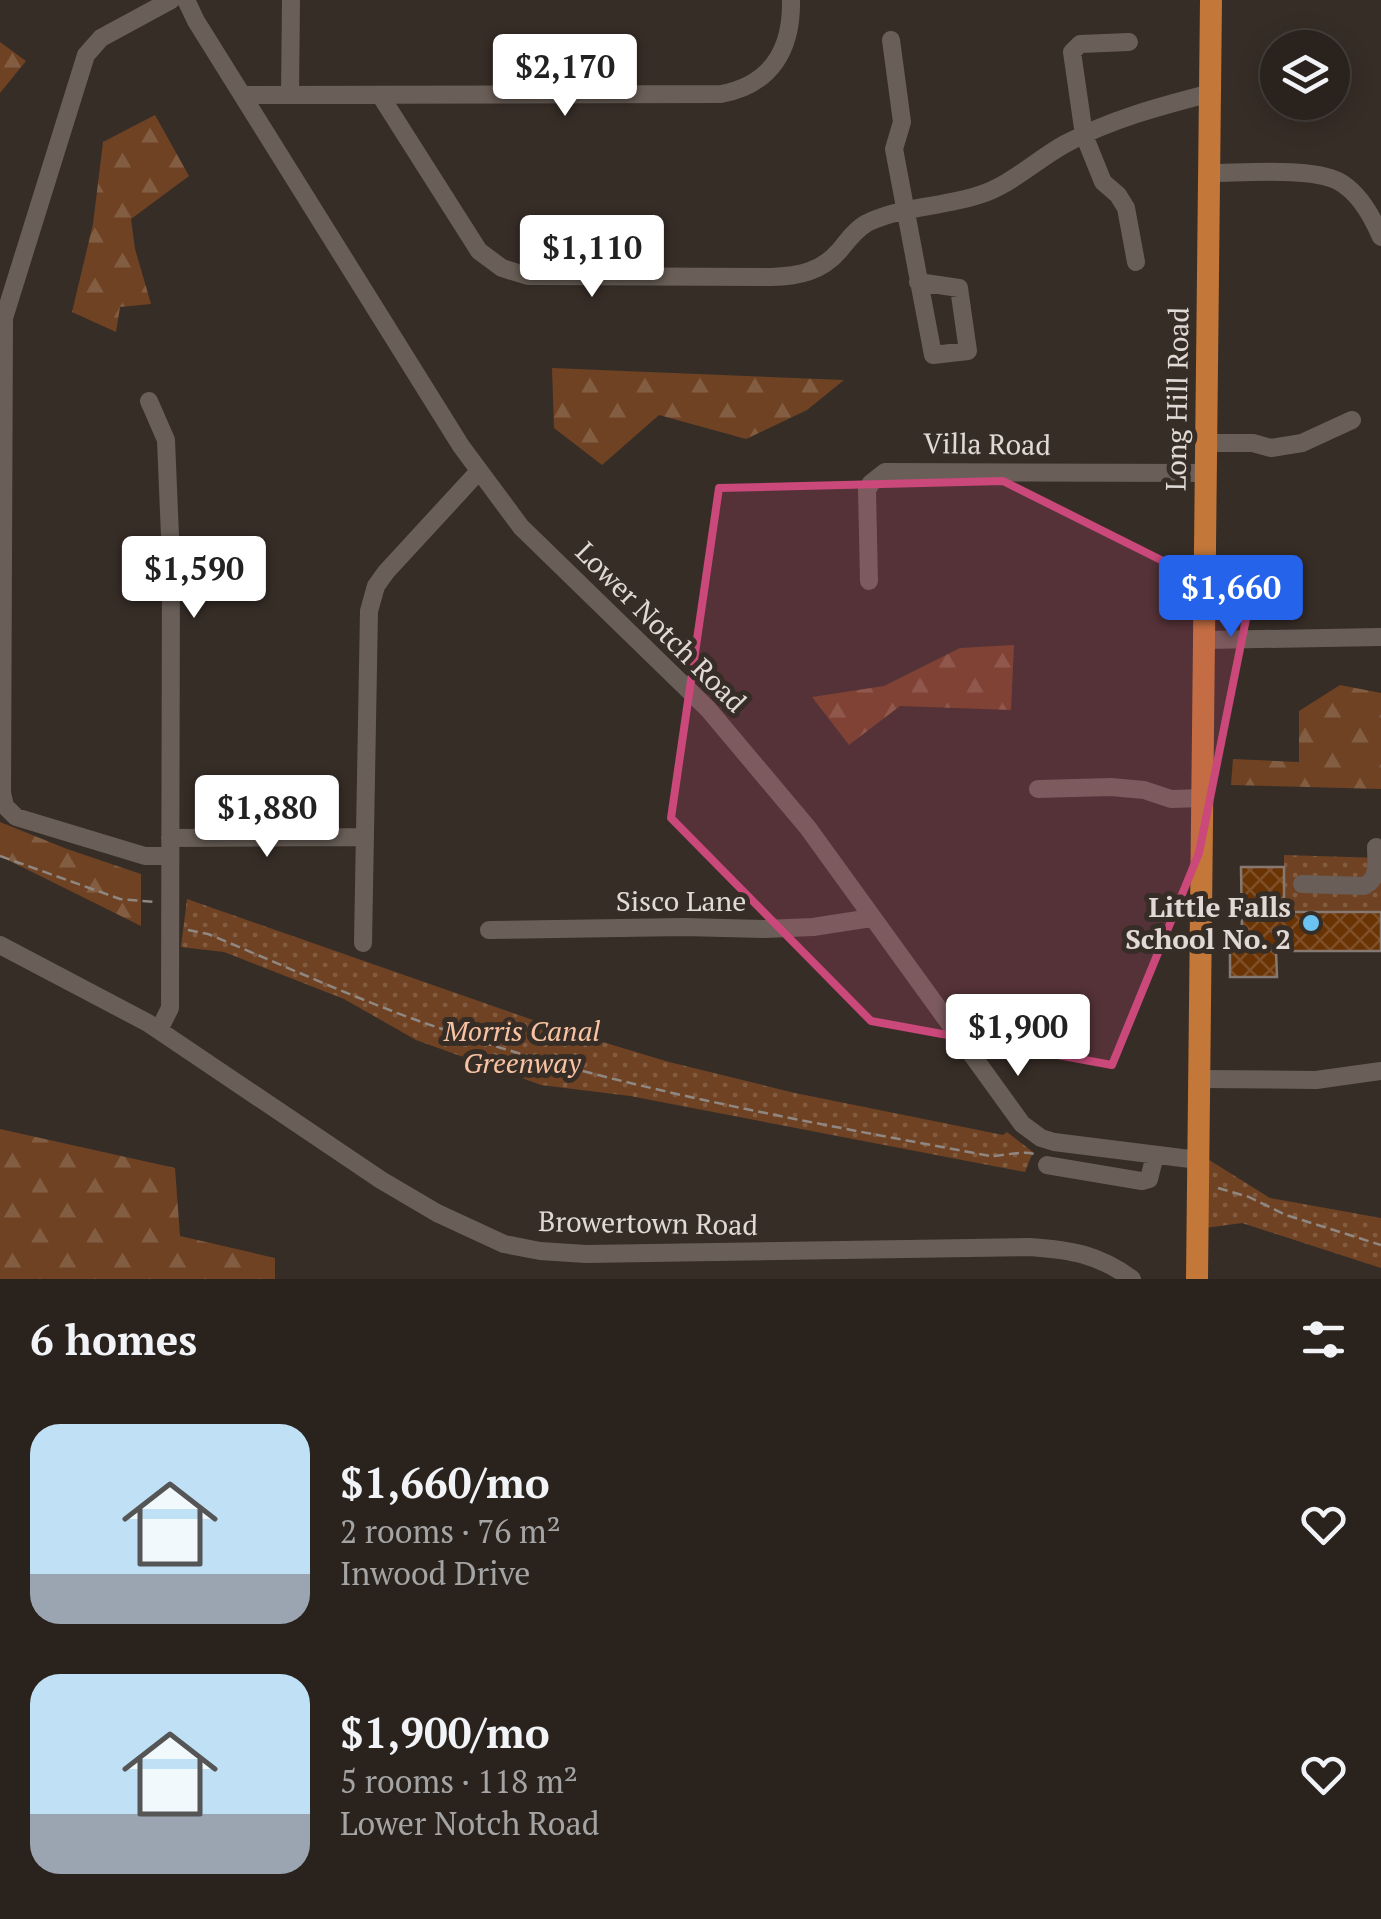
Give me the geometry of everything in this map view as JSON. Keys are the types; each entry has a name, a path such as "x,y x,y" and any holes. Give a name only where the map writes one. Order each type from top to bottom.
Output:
{"main road":[{"name":"Long Hill Road","path":"1197,1279 1212,0"}],"street":[{"path":"171,0 101,38 86,55 8,301 3,334 2,793 5,806 16,817 145,856 170,847 297,835 364,837"},
{"name":"Lower Notch Road","path":"186,0 479,471 521,527 708,709 808,828 1022,1124 1054,1142 1198,1160"},
{"path":"290,95 291,0"},
{"path":"242,95 733,92 760,78 778,59 788,33 790,0"},
{"path":"891,40 902,122 894,148 897,213 918,282"},
{"path":"1129,42 1080,44 1072,52 1084,135 1103,182 1126,208 1136,262"},
{"path":"380,95 479,251 502,268 528,276 800,276 826,264 865,224 981,194 1015,178 1035,161 1084,135 1138,112 1211,93"},
{"path":"1209,173 1306,173 1336,180 1366,208 1381,238"},
{"path":"149,401 166,440 171,560 170,1008 159,1030"},
{"path":"1206,443 1252,443 1271,448 1302,444 1352,420"},
{"path":"363,943 366,698 372,598 386,572 479,471"},
{"name":"Villa Road","path":"870,581 867,490 870,483 886,472 1206,473"},
{"path":"1205,640 1381,637"},
{"path":"1038,790 1112,787 1144,790 1171,799 1204,798"},
{"path":"1302,884 1364,886 1372,882 1376,875 1376,847"},
{"name":"Sisco Lane","path":"489,930 812,927 872,918"},
{"name":"Browertown Road","path":"0,945 159,1030 381,1180 437,1213 504,1244 586,1254 1030,1247 1090,1255 1132,1279"},
{"path":"1199,1080 1316,1080 1381,1071"},
{"path":"1043,1160 1082,1172 1142,1180 1150,1179 1156,1155"}],"path":[{"path":"0,856 120,899 161,903 176,928 208,934 358,998 546,1061 691,1096 990,1156 1025,1151 1043,1160"},
{"path":"1210,1186 1381,1246"}],"highlighted area":[{"path":"1003,481 1249,604 1199,853 1112,1065 871,1021 671,818 719,488"}],"green space":[{"path":"0,42 26,61 0,93"},
{"path":"155,115 189,176 131,219 151,304 120,307 116,332 72,312 93,224 103,142"},
{"path":"552,368 844,380 807,410 746,439 659,415 602,465 554,428"},
{"path":"1014,645 1011,710 900,706 849,745 812,697 884,686 960,648"},
{"path":"1340,685 1381,693 1381,789 1231,785 1233,759 1299,762 1299,711"},
{"path":"0,822 141,874 141,926 0,856"},
{"path":"1284,855 1381,858 1381,912 1284,912"},
{"name":"Morris Canal Greenway","path":"187,899 553,1027 669,1062 795,1093 1003,1135 1007,1132 1033,1152 1025,1172 630,1096 541,1085 416,1040 344,999 224,952 181,947"},
{"path":"0,1129 175,1168 180,1236 275,1258 275,1279 0,1279"},
{"path":"1206,1158 1270,1198 1381,1218 1381,1268 1242,1223 1205,1228"}],"building":[{"name":"Little Falls School No. 2","path":"1241,867 1284,867 1284,912 1381,912 1381,951 1276,951 1277,977 1230,977 1230,934 1242,934"}],"place":[{"name":"Little Falls School No. 2","path":"1311,923"}]}
